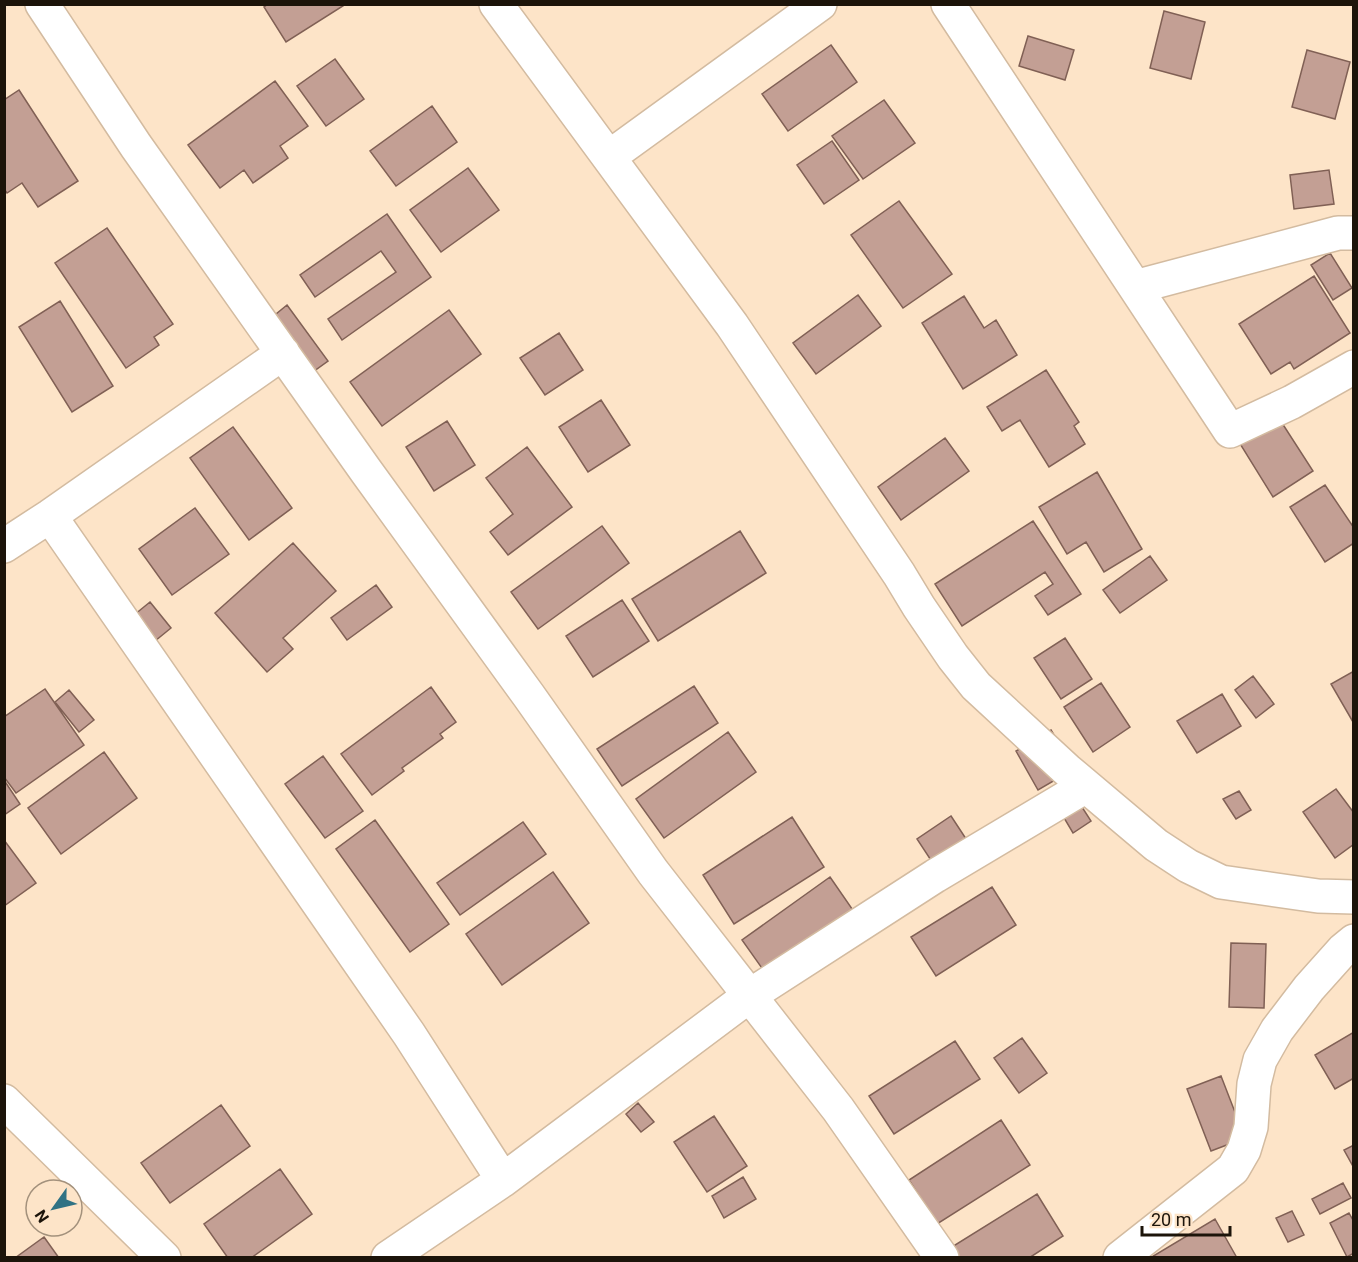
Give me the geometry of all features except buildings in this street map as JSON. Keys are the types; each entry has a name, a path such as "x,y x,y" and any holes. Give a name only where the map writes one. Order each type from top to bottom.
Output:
{"street":[{"path":"42,4 136,146 653,872 838,1109 942,1257"},
{"path":"496,4 732,325 919,607 976,686 1086,786 1156,844 1188,866 1221,882 1318,896 1353,897"},
{"path":"609,157 820,4"},
{"path":"948,4 1230,431 1292,402 1353,367"},
{"path":"1135,287 1338,233 1353,233"},
{"path":"4,546 51,516 283,353"},
{"path":"51,516 409,1034 503,1180"},
{"path":"388,1257 503,1180 749,996 935,876 1086,786"},
{"path":"1120,1257 1233,1169 1244,1150 1251,1126 1254,1084 1260,1060 1277,1030 1309,988 1353,941"},
{"path":"4,1101 164,1257"}]}
